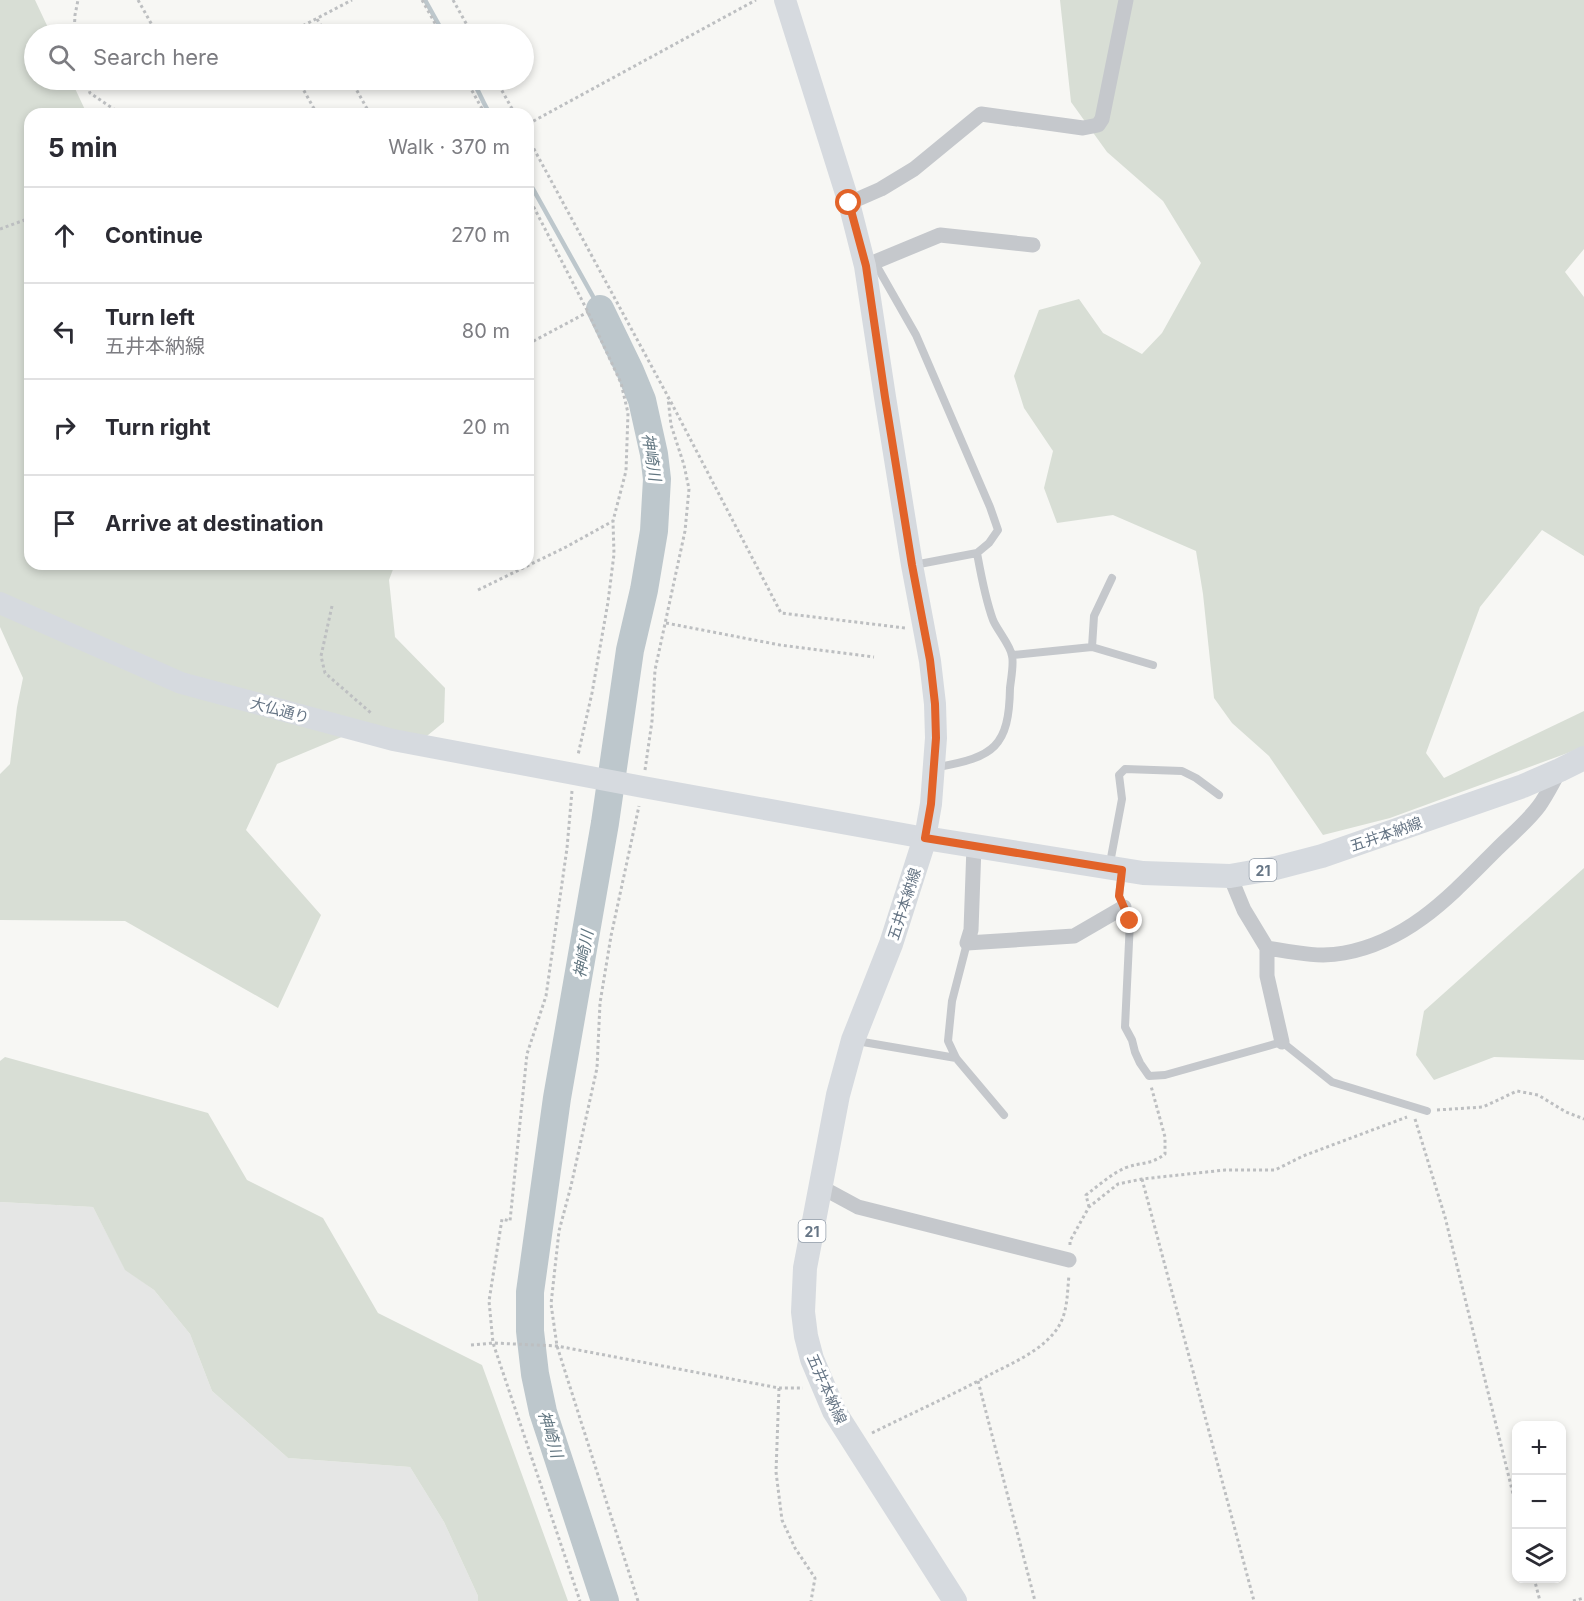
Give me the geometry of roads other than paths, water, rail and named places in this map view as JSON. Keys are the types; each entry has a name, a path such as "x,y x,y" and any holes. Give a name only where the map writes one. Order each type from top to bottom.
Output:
{"main road":[{"name":"五井本納線","path":"955,1601 834,1411 812,1359 803,1312 805,1268 838,1095 853,1040 891,944 925,838 1143,873 1230,876 1276,868 1322,856 1523,786 1584,758"}],"street":[{"path":"785,0 870,264 885,397 930,660 935,704 936,738 931,804 925,838"},
{"path":"849,203 881,189 914,169 981,114 1083,128 1098,125 1102,119 1126,0"},
{"path":"870,264 940,235 1033,245"},
{"name":"大仏通り","path":"0,603 181,683 393,740 643,788 925,838"},
{"path":"1267,948 1322,956 1345,953 1388,939 1414,926 1450,896 1538,807 1560,770"},
{"path":"974,846 971,930 967,943 1074,936 1124,907"},
{"path":"1230,876 1244,910 1267,948 1267,976 1282,1042"},
{"path":"821,1187 858,1207 1069,1260"}],"lane":[{"path":"870,264 916,335 998,530 989,543 977,553 912,565"},
{"path":"933,768 964,762 986,753 999,742 1007,725 1010,710 1012,655 993,621 977,553"},
{"path":"1092,647 1094,616 1112,578"},
{"path":"1012,655 1092,647 1153,665"},
{"path":"1219,795 1182,771 1125,769 1119,775 1122,799 1116,869 1119,896 1130,921 1125,1027 1140,1063 1149,1076 1165,1075 1282,1042 1332,1082 1427,1111"},
{"path":"967,943 952,1001 948,1041 956,1058 1004,1115"},
{"path":"853,1040 956,1058"}],"waterway":[{"path":"425,0 438,24"},
{"path":"477,90 487,108"},
{"path":"534,191 600,309"},
{"name":"神崎川","path":"600,309 642,400 657,479 654,531 644,590 630,650 605,823 557,1098 530,1292 530,1331 535,1374 543,1412 605,1601"}]}
